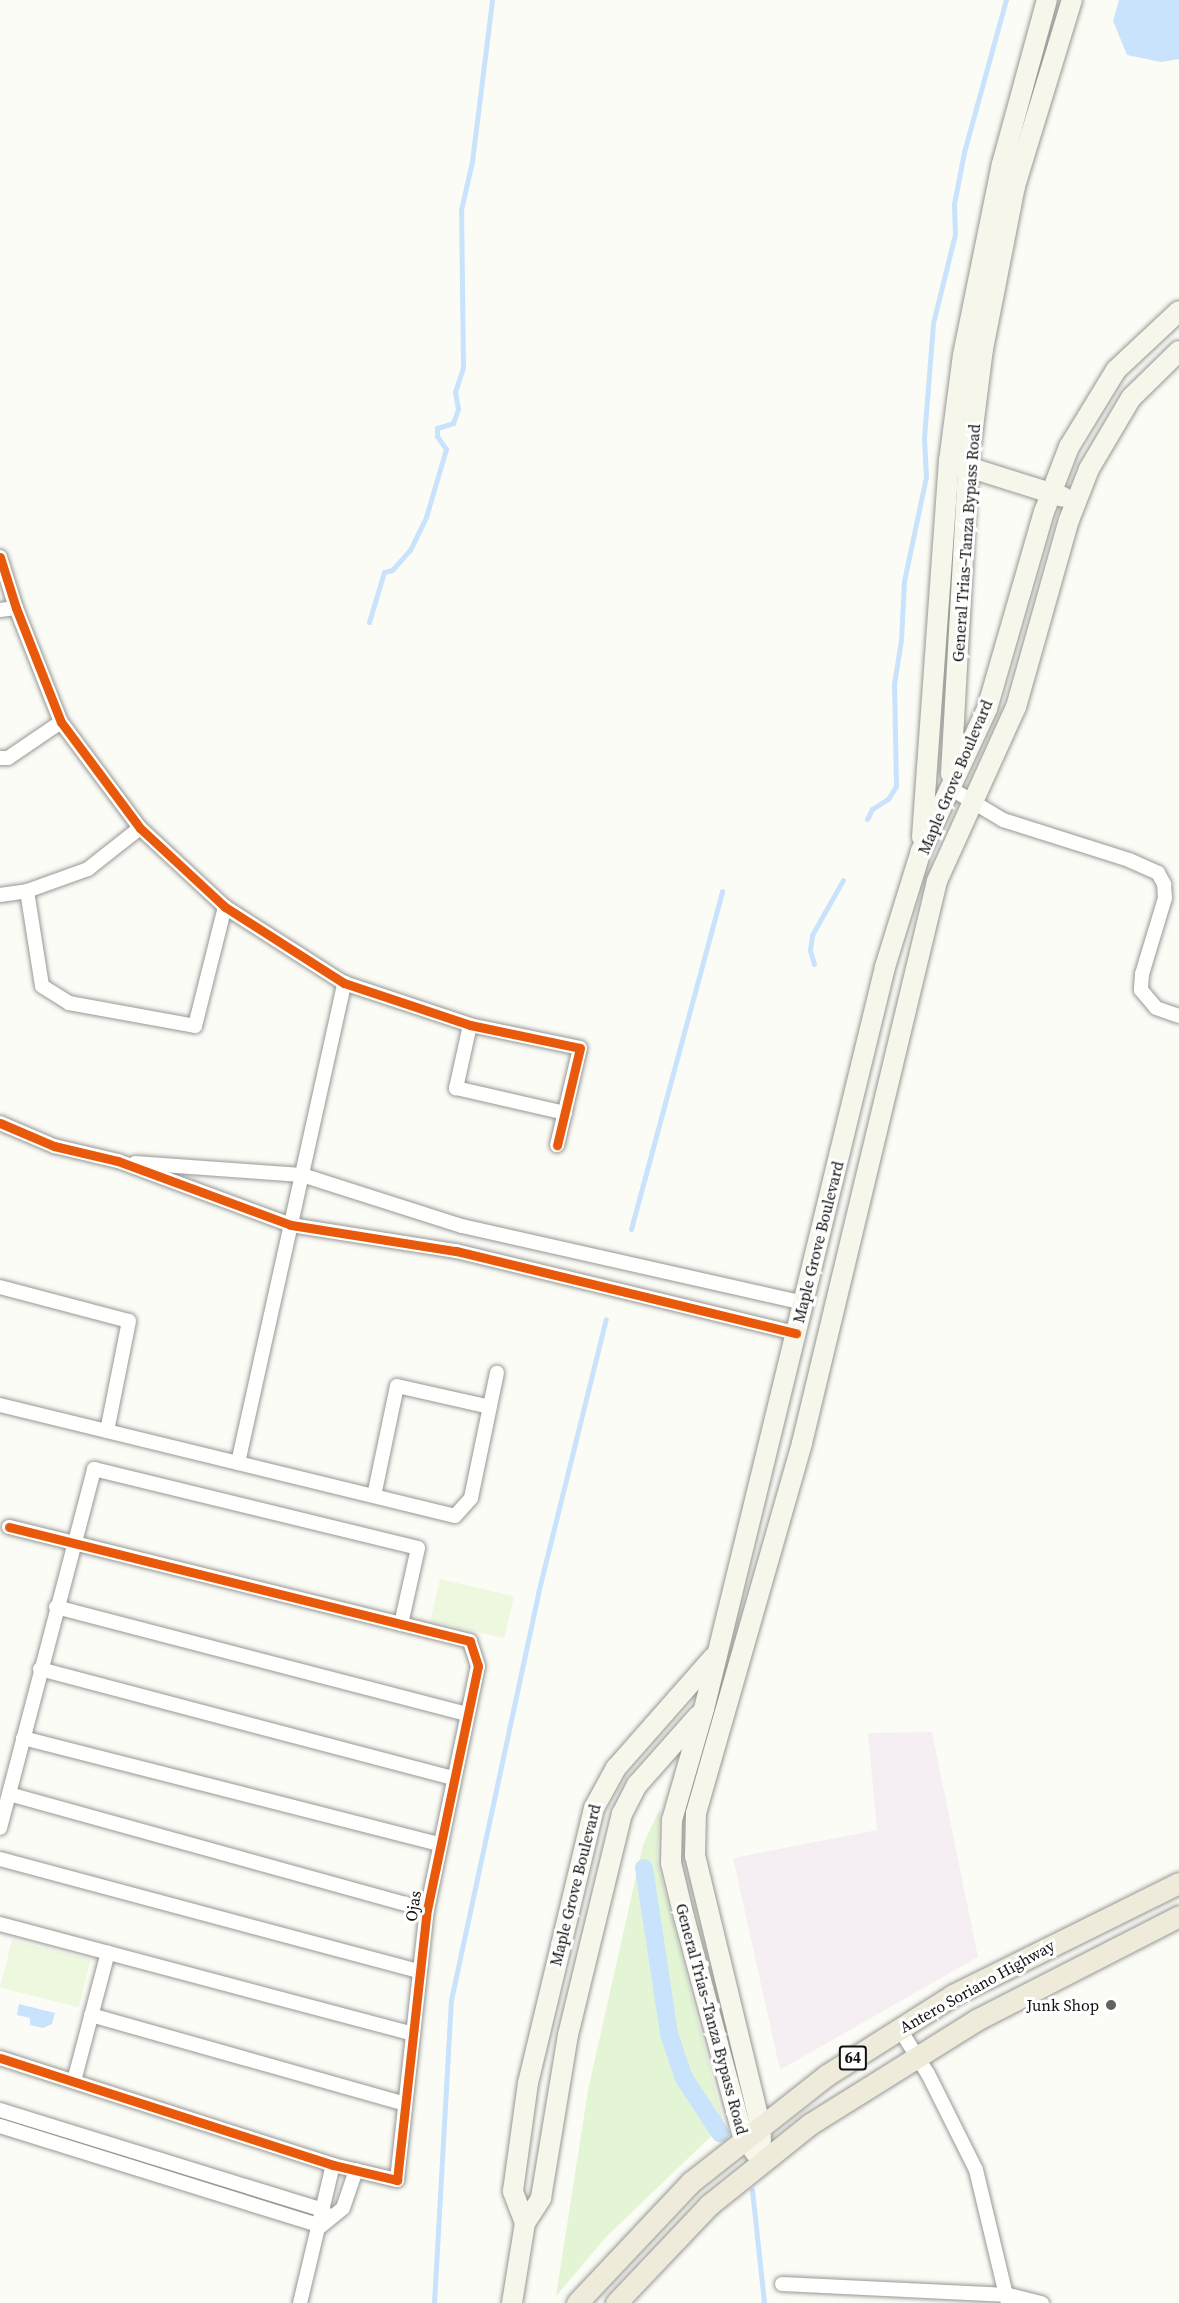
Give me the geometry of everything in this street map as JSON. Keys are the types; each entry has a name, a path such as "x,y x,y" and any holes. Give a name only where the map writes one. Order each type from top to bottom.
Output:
{"main road":[{"name":"General Trias–Tanza Bypass Road","path":"921,851 949,461 963,355 1002,164 1047,0"},
{"name":"General Trias–Tanza Bypass Road","path":"937,881 950,788 968,467 983,349 1014,186 1072,0"},
{"name":"Maple Grove Boulevard","path":"525,2223 513,2191 528,2083 594,1808 603,1786 624,1757 716,1655 885,967 921,851 987,708 1050,493 1077,430 1105,385 1132,352 1179,311"},
{"name":"Maple Grove Boulevard","path":"738,1664 802,1443 937,881 1016,707 1075,501 1119,415 1144,383 1179,351"},
{"path":"968,467 1075,501"},
{"name":"General Trias–Tanza Bypass Road","path":"716,1655 704,1709 672,1820 670,1850 743,2137 762,2161"},
{"name":"General Trias–Tanza Bypass Road","path":"738,1664 703,1785 692,1839 760,2124 762,2161"},
{"name":"Maple Grove Boulevard","path":"512,2303 525,2223 541,2198 568,2035 622,1814 637,1785 704,1709"},
{"name":"Antero Soriano Highway","path":"577,2303 668,2204 760,2124 899,2028 963,1990 1179,1883"},
{"name":"Antero Soriano Highway","path":"616,2303 688,2225 762,2161 810,2124 917,2055 1053,1978 1179,1916"}],"street":[{"path":"0,557 16,608 62,722 140,828 225,907 344,983 470,1025 580,1048 557,1146"},
{"path":"0,610 16,608"},
{"path":"0,758 8,758 62,722"},
{"path":"950,788 1003,820 1129,860 1158,873 1164,884 1165,898 1142,974 1141,990 1156,1008 1179,1016"},
{"path":"0,895 27,891 88,869 140,828"},
{"path":"27,891 42,986 69,1003 195,1026 225,907"},
{"path":"238,1463 344,983"},
{"path":"470,1025 456,1088 565,1113"},
{"path":"0,1123 54,1146 117,1161 291,1225 456,1251 796,1333"},
{"path":"117,1161 302,1175 462,1226 803,1303"},
{"path":"456,1251 462,1226"},
{"path":"0,1287 129,1321 107,1431"},
{"path":"0,1405 455,1516 471,1498 497,1373"},
{"path":"374,1496 397,1386 490,1407"},
{"path":"0,1828 72,1542 94,1469 418,1548 401,1624 72,1542 9,1527"},
{"path":"56,1607 467,1714"},
{"name":"Ojas","path":"356,2170 397,2180 427,1910 478,1666 470,1641 401,1624"},
{"path":"40,1669 454,1778"},
{"path":"23,1738 440,1844"},
{"path":"9,1794 427,1910"},
{"path":"0,1859 420,1971"},
{"path":"0,1924 413,2034"},
{"path":"74,2081 108,1952"},
{"path":"91,2015 405,2104"},
{"path":"899,2028 917,2055 976,2170 1008,2299"},
{"path":"0,2058 333,2165 356,2170 343,2208 321,2226"},
{"path":"0,2110 324,2210"},
{"path":"0,2126 321,2226"},
{"path":"300,2303 321,2226 333,2165"},
{"path":"782,2284 1042,2303"}],"shaded area":[{"path":"932,1732 978,1957 780,2070 733,1858 877,1830 868,1733"}],"green space":[{"path":"440,1579 514,1596 504,1638 430,1621"},
{"path":"660,1808 657,1860 724,2124 607,2236 556,2296 588,2090 643,1845"},
{"path":"12,1940 91,1960 79,2007 0,1988"}],"water":[{"path":"1119,0 1179,0 1179,59 1161,62 1127,55 1113,21"},
{"path":"19,2004 55,2013 52,2024 43,2028 30,2025 30,2018 17,2015"}],"waterway":[{"path":"369,622 384,572 392,570 410,550 426,517 446,449 437,436 437,428 453,423 458,409 455,392 463,367 461,210 472,161 492,0"},
{"path":"867,819 872,809 888,799 896,786 894,684 901,640 904,581 926,477 924,438 933,323 955,234 954,204 964,152 1006,0"},
{"path":"814,964 810,950 812,935 843,880"},
{"path":"631,1229 722,891"},
{"path":"434,2303 451,2000 538,1593 606,1319"},
{"path":"644,1868 669,2034 684,2078 720,2133"},
{"path":"752,2190 764,2303"}],"cycle path":[{"path":"0,557 16,608 61,722 140,828 225,907 344,983 470,1025 580,1048 557,1145"},
{"path":"0,1123 54,1146 118,1161 291,1225 456,1251 796,1333"},
{"path":"0,2058 333,2165 397,2180 427,1910 478,1666 470,1641 9,1527"}],"place":[{"name":"Junk Shop","path":"1111,2005"}]}
